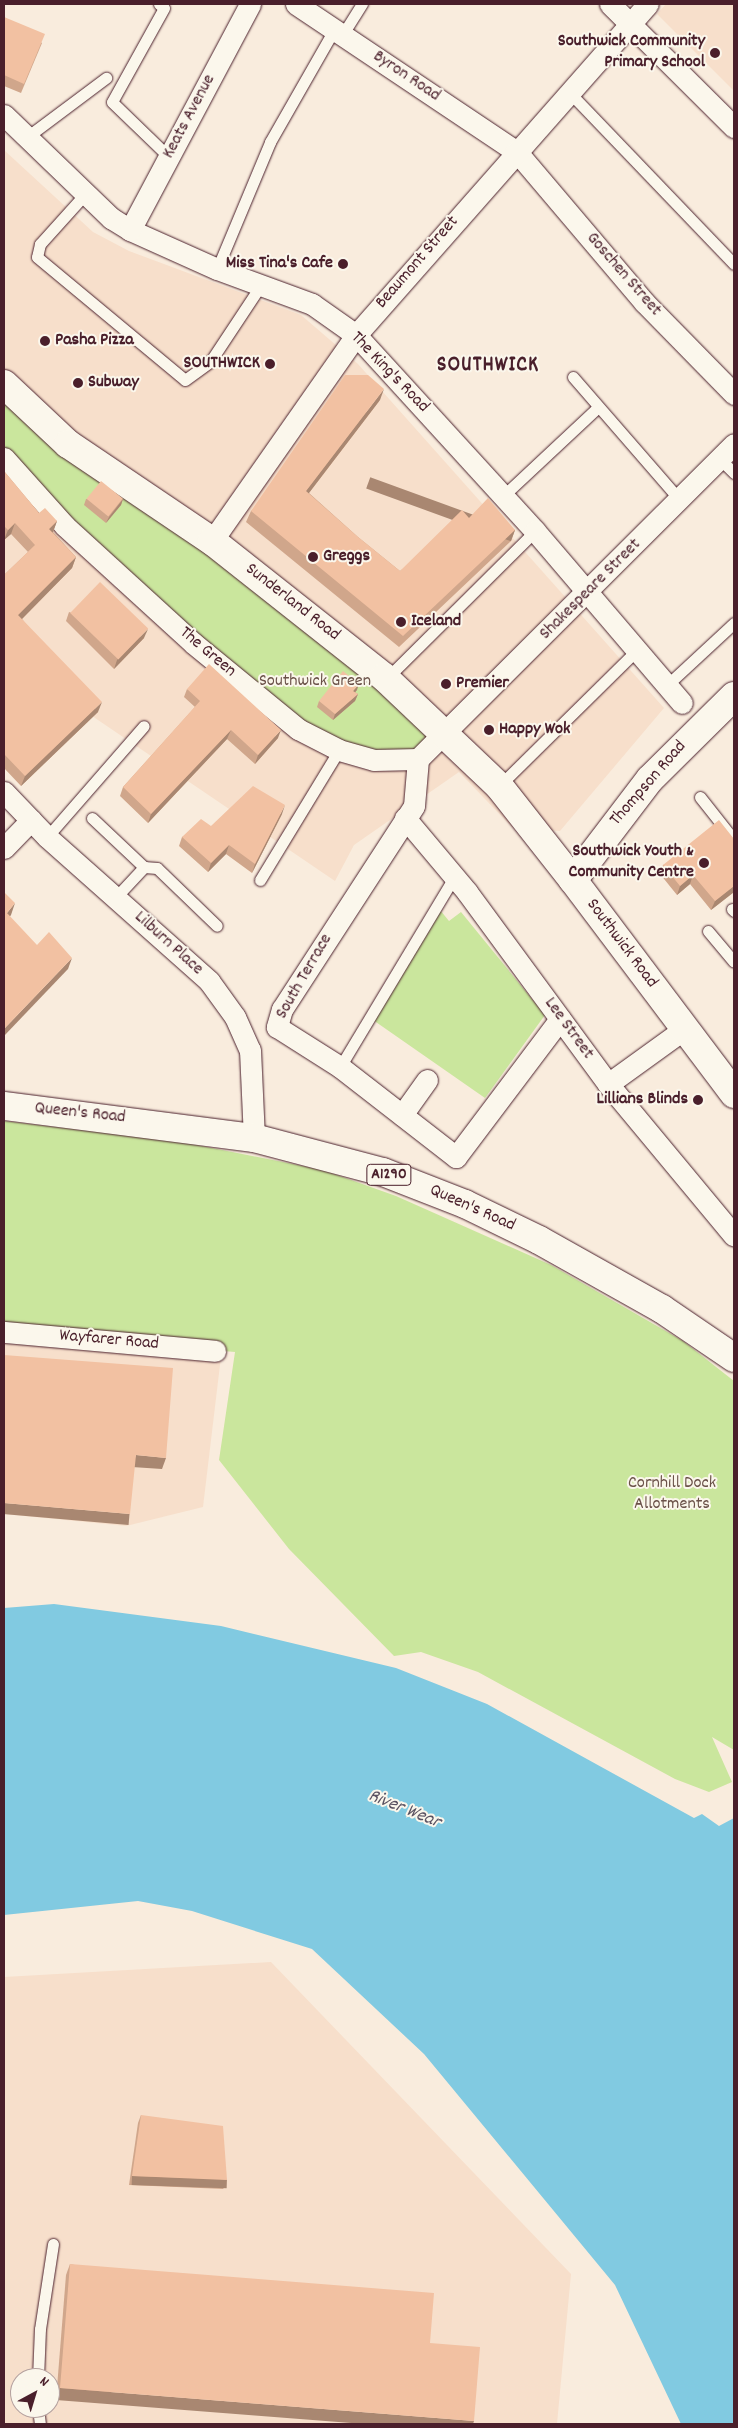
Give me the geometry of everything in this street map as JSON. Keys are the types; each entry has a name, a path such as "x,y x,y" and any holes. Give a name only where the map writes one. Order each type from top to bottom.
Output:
{"main road":[{"name":"Sunderland Road","path":"4,384 68,444 212,541 386,679 444,733"},
{"name":"Thompson Road","path":"573,880 650,779 734,696"},
{"name":"Southwick Road","path":"444,733 499,786 573,880 734,1094"},
{"name":"Queen's Road","path":"4,1106 254,1138 382,1172 465,1204 662,1309 734,1358"}],"street":[{"name":"Keats Avenue","path":"130,230 250,4"},
{"name":"Byron Road","path":"296,4 516,151"},
{"path":"610,4 734,127"},
{"name":"Beaumont Street","path":"212,541 356,335 516,151 648,4"},
{"name":"The King's Road","path":"4,115 86,193 130,230 217,269 312,304 356,335 535,532 682,703"},
{"name":"Goschen Street","path":"516,151 644,302 734,394"},
{"name":"The Green","path":"4,458 65,526 193,643 298,729 339,750 374,760 418,759"},
{"name":"Shakespeare Street","path":"444,733 589,593 680,500 729,459"},
{"path":"418,759 444,733"},
{"name":"South Terrace","path":"418,759 414,806 282,1009 277,1027 340,1067 456,1157 560,1019"},
{"name":"Lilburn Place","path":"4,792 47,837 117,896 209,981 235,1017 250,1050 254,1138"},
{"name":"Lee Street","path":"405,818 454,877 608,1084 734,1236"},
{"path":"4,848 31,820"},
{"path":"608,1084 684,1029"},
{"path":"402,1115 427,1080"},
{"name":"Wayfarer Road","path":"4,1332 215,1350"}],"lane":[{"path":"160,4 164,8 112,102 169,156"},
{"path":"217,269 270,142 339,31 362,4"},
{"path":"27,137 106,78"},
{"path":"569,92 734,264"},
{"path":"86,193 40,244 37,257 185,380 210,362 261,285"},
{"path":"573,377 680,500"},
{"path":"503,496 598,407"},
{"path":"386,679 535,532"},
{"path":"666,686 734,623"},
{"path":"499,786 636,651"},
{"path":"47,837 144,726"},
{"path":"260,880 339,750"},
{"path":"700,797 734,840"},
{"path":"92,818 144,867 157,868 217,926"},
{"path":"117,896 144,867"},
{"path":"340,1067 454,877"},
{"path":"708,930 734,962"},
{"path":"38,2368 40,2329 53,2244"}],"shaded area":[{"name":"Southwick Community Primary School","path":"666,4 734,4 734,91 657,14"},
{"path":"4,150 93,232 129,251 301,315 358,364 664,708 560,831 512,827 459,772 354,845 335,881 45,684 4,643"},
{"path":"4,1233 228,1298 203,1507 126,1526 4,1514"},
{"path":"271,1962 571,2274 557,2424 4,2424 4,1977"}],"green space":[{"name":"Southwick Green","path":"4,384 445,734 418,759 374,760 298,729 4,458"},
{"path":"440,910 449,921 461,912 545,1015 485,1098 373,1020"},
{"name":"Cornhill Dock Allotments","path":"4,1121 177,1141 323,1170 396,1196 551,1265 683,1341 734,1381 734,1750 712,1737 732,1782 709,1792 675,1779 478,1672 421,1652 394,1656 289,1549 219,1460 235,1352 4,1332"}],"water":[{"name":"River Wear","path":"54,1604 221,1626 396,1668 487,1704 694,1818 702,1814 719,1826 734,1818 734,2424 681,2424 615,2285 424,2054 312,1949 192,1911 138,1901 4,1915 4,1608"}],"building":[{"path":"4,17 45,34 24,84 4,75"},
{"path":"345,375 368,375 384,389 306,491 400,571 462,510 469,518 488,498 515,530 403,636 251,511"},
{"path":"4,471 39,513 45,508 57,521 49,529 76,557 18,615 102,702 25,776 4,754 4,575 35,545 15,523 8,530 4,526"},
{"path":"101,481 123,499 108,516 87,499"},
{"path":"100,582 148,629 118,659 70,613"},
{"path":"209,664 281,730 258,755 231,730 151,814 123,787 200,701 187,689"},
{"path":"343,671 359,684 353,691 358,694 335,714 319,701"},
{"path":"253,786 285,805 255,864 229,845 211,863 182,837 201,819 211,826"},
{"name":"Southwick Youth & Community Centre","path":"719,820 734,839 734,886 715,901 693,875 680,886 663,865"},
{"path":"4,892 15,903 7,913 37,945 49,932 72,958 4,1029"},
{"path":"4,1355 173,1368 166,1458 136,1455 130,1514 4,1503"},
{"path":"141,2115 223,2126 227,2180 132,2176"},
{"path":"70,2264 434,2293 430,2343 480,2347 474,2421 60,2388"}],"place":[{"name":"Southwick Community Primary School","path":"715,53"},
{"name":"Miss Tina's Cafe","path":"343,264"},
{"name":"Pasha Pizza","path":"45,341"},
{"name":"SOUTHWICK","path":"270,364"},
{"name":"Subway","path":"78,383"},
{"name":"Greggs","path":"313,557"},
{"name":"Iceland","path":"401,622"},
{"name":"Premier","path":"446,684"},
{"name":"Happy Wok","path":"489,730"},
{"name":"Southwick Youth & Community Centre","path":"704,863"},
{"name":"Lillians Blinds","path":"698,1100"}],"district":[{"name":"SOUTHWICK","path":"488,366"}]}
